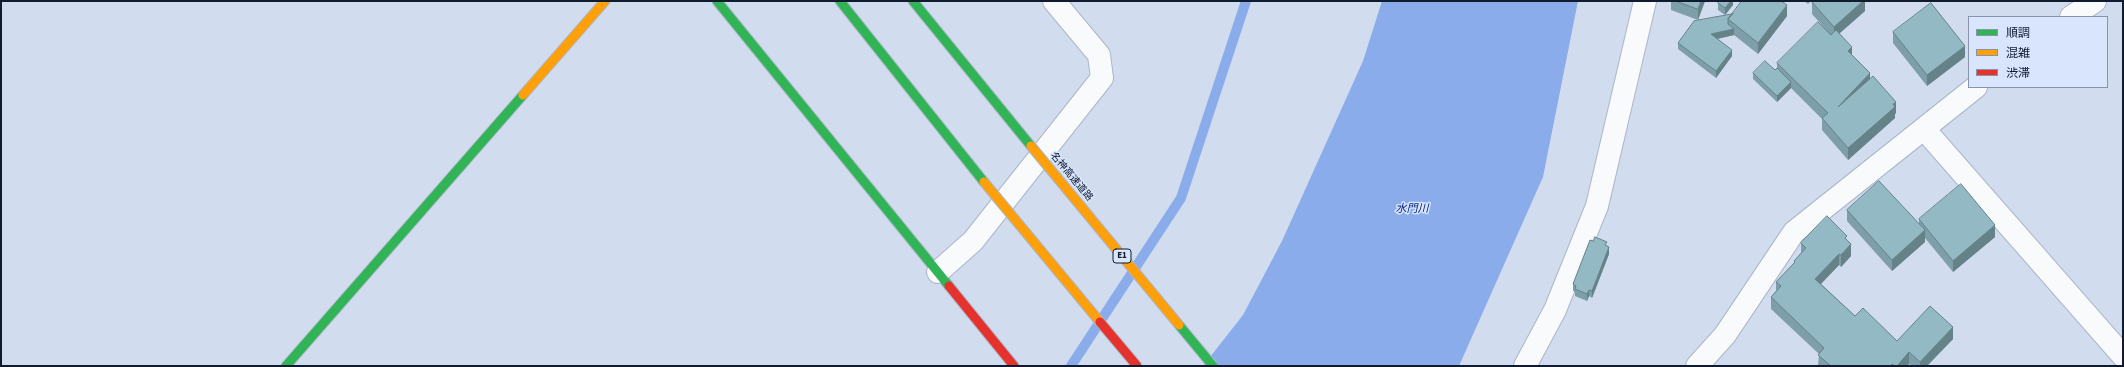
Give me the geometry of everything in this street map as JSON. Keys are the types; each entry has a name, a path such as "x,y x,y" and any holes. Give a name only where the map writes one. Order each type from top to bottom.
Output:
{"main road":[{"path":"286,366 605,1"},
{"path":"717,1 1014,366"},
{"path":"840,1 984,182 1137,366"},
{"name":"名神高速道路","path":"913,1 1213,366"}],"street":[{"path":"938,272 973,241 1102,78 1099,55 1054,1"},
{"path":"1526,366 1555,310 1597,206 1645,1"},
{"path":"2073,16 2096,1"},
{"path":"1697,366 1725,335 1794,232 1975,88"},
{"path":"1924,129 2123,356"}],"water":[{"name":"水門川","path":"1382,1 1578,1 1543,177 1459,366 1203,366 1243,315 1282,241 1363,61"}],"building":[{"path":"1676,1 1701,1 1698,9"},
{"path":"1719,1 1731,1 1725,8 1718,3"},
{"path":"1742,1 1781,1 1787,5 1758,43 1728,19"},
{"path":"1863,1 1834,27 1812,2"},
{"path":"1931,3 1965,46 1927,75 1893,32"},
{"path":"1733,14 1728,19 1728,24 1734,29 1711,34 1732,50 1716,71 1678,43 1694,21"},
{"path":"1818,22 1831,35 1836,30 1852,47 1848,51 1870,73 1838,107 1873,76 1896,102 1893,104 1895,107 1848,148 1822,118 1828,113 1777,63"},
{"path":"1765,61 1775,70 1777,68 1791,82 1777,96 1753,73"},
{"path":"1879,181 1925,230 1892,260 1847,210"},
{"path":"1961,184 1995,225 1953,261 1919,219"},
{"path":"1827,216 1847,236 1845,238 1851,244 1815,279 1855,316 1863,308 1897,341 1930,306 1953,327 1920,362 1909,352 1897,366 1892,364 1890,366 1831,366 1818,355 1824,348 1771,297 1781,286 1776,282 1806,248 1801,243"},
{"path":"1595,237 1607,242 1605,245 1609,247 1592,291 1589,290 1587,294 1575,289 1576,286 1573,284 1590,240 1593,241"}],"waterway":[{"path":"1071,366 1181,198 1246,1"}],"traffic: fast":[{"path":"717,1 949,286"},
{"path":"840,1 984,182"},
{"path":"913,1 1031,146"},
{"path":"286,366 523,95"},
{"path":"1179,325 1213,366"}],"traffic: slow":[{"path":"523,95 605,1"},
{"path":"1031,146 1179,325"},
{"path":"984,182 1100,322"}],"traffic: jam":[{"path":"949,286 1014,366"},
{"path":"1100,322 1137,366"}]}
